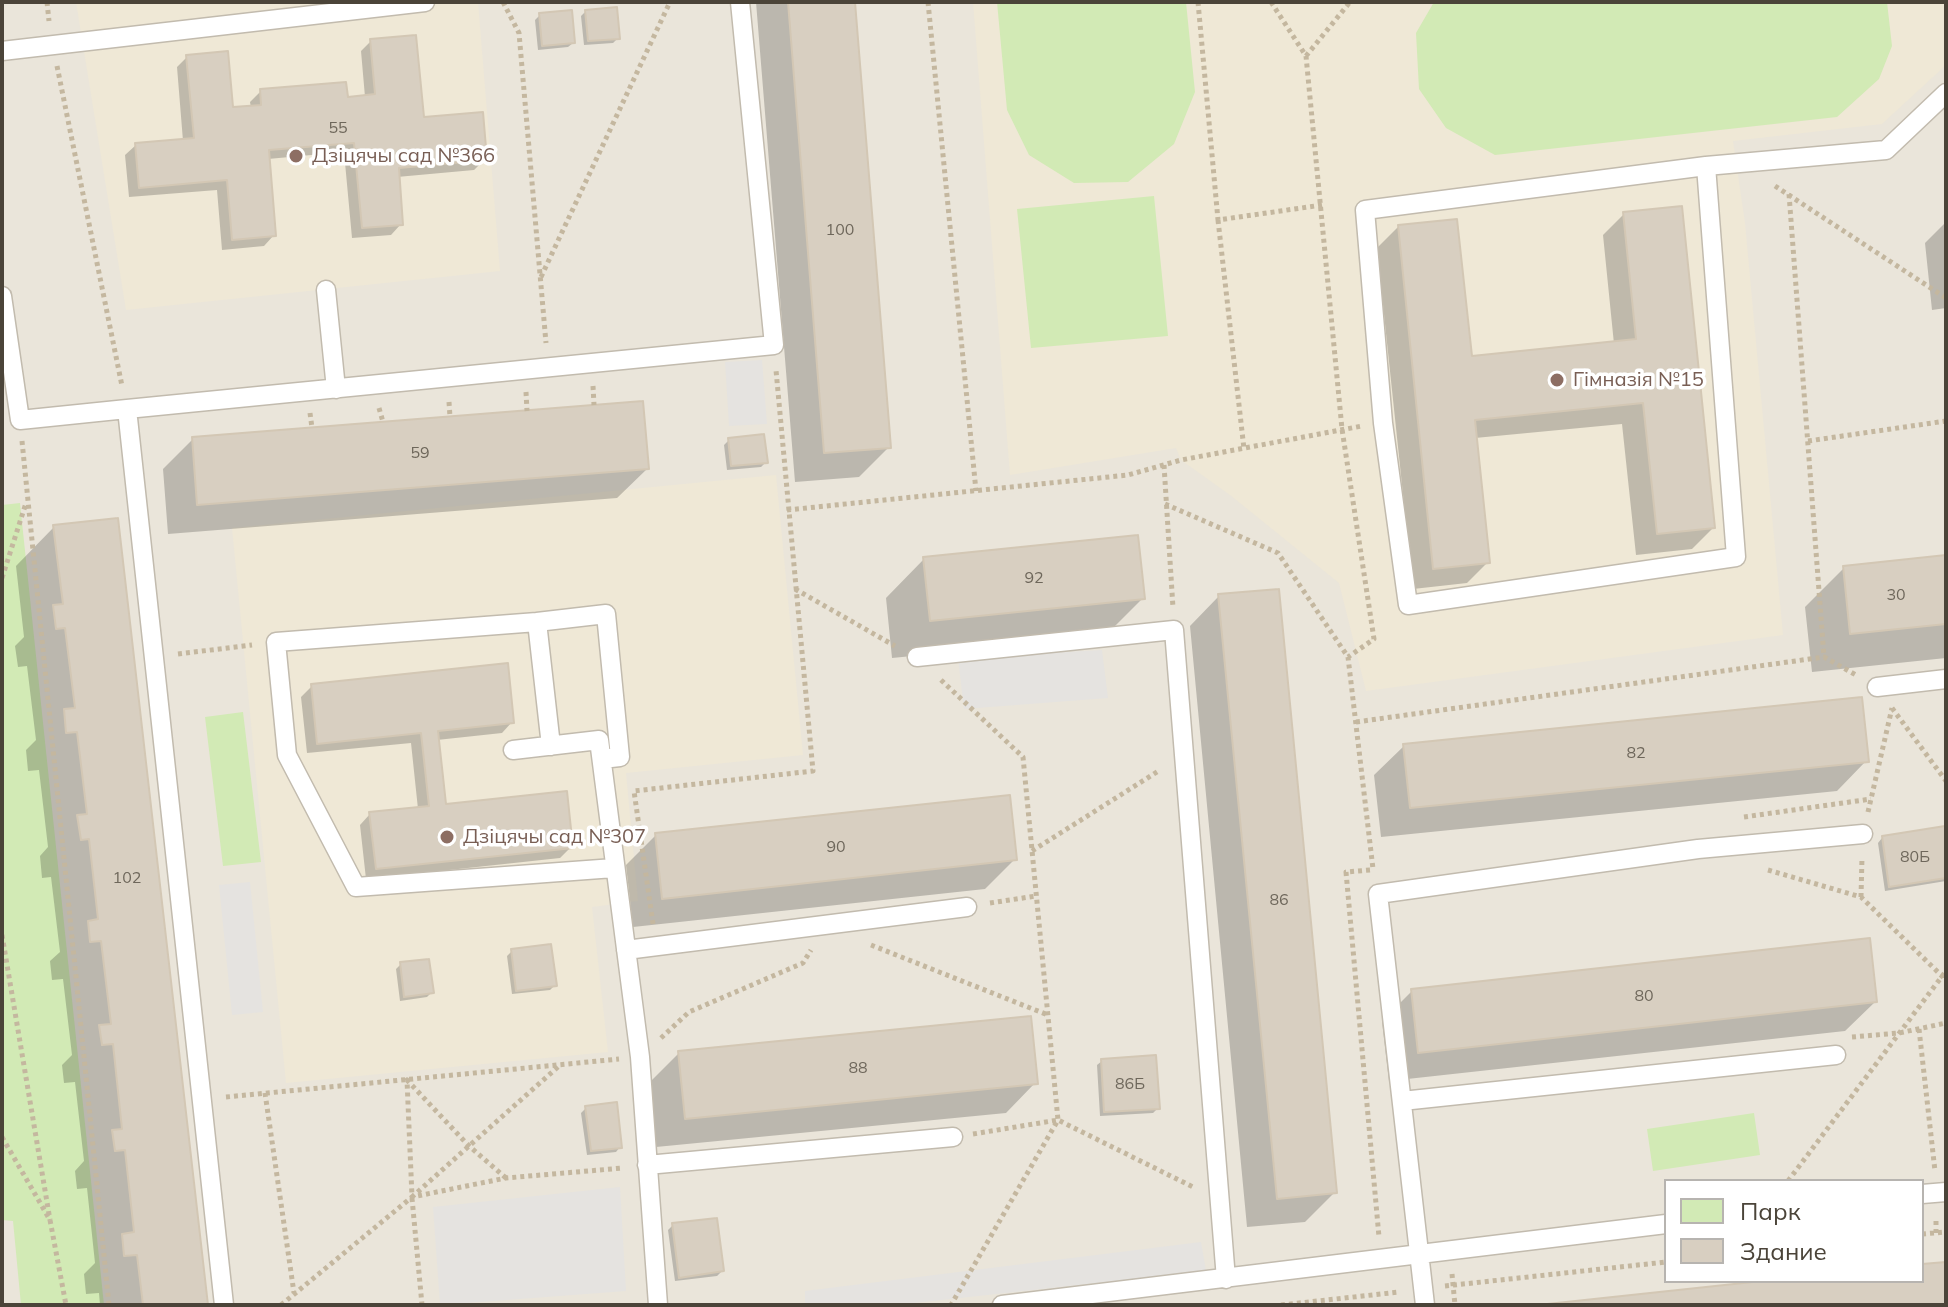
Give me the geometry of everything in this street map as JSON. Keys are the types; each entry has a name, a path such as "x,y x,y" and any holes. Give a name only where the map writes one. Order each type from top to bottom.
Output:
{"lane":[{"path":"2,51 425,2"},
{"path":"2,296 7,371 20,420 774,345 740,2"},
{"path":"1706,166 1736,557 1408,605 1383,423 1365,210 1706,166 1886,150 1946,93"},
{"path":"326,290 336,389"},
{"path":"127,409 224,1305"},
{"path":"602,759 620,757 606,614 276,642 287,755 356,887 614,868"},
{"path":"537,622 551,746"},
{"path":"917,657 1174,630 1226,1279"},
{"path":"1877,687 1946,679"},
{"path":"513,750 599,740 640,1057 658,1305"},
{"path":"1424,1297 1378,894 1698,849 1863,834"},
{"path":"626,950 967,907"},
{"path":"1402,1101 1836,1055"},
{"path":"647,1165 953,1137"},
{"path":"1002,1305 1664,1224"}],"path":[{"path":"47,2 53,45 127,409"},
{"path":"503,2 519,33 547,368"},
{"path":"541,278 670,2"},
{"path":"928,2 976,491"},
{"path":"1198,2 1218,220 1244,449"},
{"path":"1271,2 1306,56 1342,429 1374,639 1348,657"},
{"path":"1306,56 1350,2"},
{"path":"1736,163 1789,194 1946,298"},
{"path":"1356,722 1824,657 1789,194"},
{"path":"1218,220 1322,205"},
{"path":"656,947 634,791 813,771 774,345"},
{"path":"20,420 109,1305"},
{"path":"1808,441 1946,421"},
{"path":"787,510 1128,475 1164,465 1383,423"},
{"path":"1164,465 1174,630"},
{"path":"2,578 28,498"},
{"path":"1165,504 1278,553 1348,657 1378,894"},
{"path":"153,657 276,642"},
{"path":"1861,897 1863,834 1892,707"},
{"path":"1032,851 1185,755"},
{"path":"1757,866 1861,897 1945,976 1790,1179"},
{"path":"1373,870 1346,872 1381,1258 1381,1294"},
{"path":"967,907 1036,896"},
{"path":"219,1098 640,1057 689,1012 803,963 824,926"},
{"path":"2,935 66,1305"},
{"path":"866,943 1048,1015"},
{"path":"1836,1055 1835,1039 1899,1033 1946,1023"},
{"path":"1919,1029 1936,1233"},
{"path":"281,1305 412,1197 561,1065"},
{"path":"407,1080 469,1146 506,1178"},
{"path":"407,1080 412,1197 422,1305"},
{"path":"265,1093 295,1294"},
{"path":"953,1137 1058,1120 1221,1201"},
{"path":"2,1137 50,1220"},
{"path":"412,1197 506,1178 647,1165"},
{"path":"1924,1234 1946,1232"},
{"path":"1281,1305 1381,1294 1424,1297 1664,1262"}],"shaded area":[{"path":"2,2 1946,2 1946,1305 2,1305"},
{"name":"Дзіцячы сад №366","path":"76,2 478,2 500,271 126,310"},
{"path":"973,2 1946,2 1946,65 1882,124 1733,141 1745,223 1783,635 1366,691 1339,583 1230,495 1181,460 1176,448 1010,475"},
{"path":"762,360 767,424 729,426 725,362"},
{"name":"Дзіцячы сад №307","path":"776,475 803,755 626,773 638,901 592,907 608,1052 286,1083 232,528"},
{"path":"1102,650 1108,698 964,709 958,658"},
{"path":"250,882 263,1012 232,1015 219,885"},
{"path":"620,1187 626,1291 440,1305 433,1207"},
{"path":"1201,1242 1206,1271 896,1305 805,1305 805,1291"}],"green space":[{"path":"997,2 1186,2 1195,92 1174,144 1128,182 1074,183 1029,155 1007,110"},
{"path":"1434,2 1887,2 1892,46 1879,79 1837,117 1495,155 1446,128 1419,89 1416,33"},
{"path":"1154,196 1168,336 1031,348 1017,209"},
{"path":"20,503 104,1305 21,1305 13,1221 2,1220 2,505"},
{"path":"243,712 261,862 223,866 205,717"},
{"path":"1754,1113 1760,1155 1653,1171 1647,1129"}],"building":[{"path":"788,2 855,2 891,448 824,453"},
{"path":"617,7 620,39 588,41 585,10"},
{"path":"572,10 575,43 542,46 539,13"},
{"path":"416,35 424,117 483,112 487,160 399,168 403,225 362,228 354,143 269,150 276,236 232,240 227,180 139,188 135,143 194,138 186,55 228,51 233,107 261,105 260,89 346,82 348,97 375,94 370,39"},
{"name":"Гімназія №15","path":"1682,206 1715,528 1657,534 1643,403 1475,420 1490,563 1433,569 1398,225 1457,219 1472,356 1636,339 1623,212"},
{"path":"643,401 649,469 197,505 192,437"},
{"path":"764,434 768,463 731,466 728,438"},
{"path":"118,518 208,1305 143,1305 137,1255 124,1256 122,1234 134,1232 125,1150 115,1151 112,1130 122,1129 113,1044 102,1045 99,1025 111,1024 101,941 90,942 88,921 98,919 89,839 81,840 77,815 87,814 77,732 66,733 64,709 75,708 65,628 56,629 53,605 63,604 53,525"},
{"path":"1138,535 1145,599 930,621 923,557"},
{"path":"1946,555 1946,624 1850,634 1843,566"},
{"path":"1279,589 1337,1193 1277,1199 1218,594"},
{"path":"508,663 514,723 438,731 446,804 567,791 573,848 376,869 369,812 429,806 421,733 317,744 311,684"},
{"path":"1862,697 1869,762 1410,808 1403,744"},
{"path":"1010,795 1017,860 662,899 655,833"},
{"path":"1945,826 1946,878 1889,887 1882,836"},
{"path":"1870,938 1877,1002 1418,1053 1411,989"},
{"path":"551,944 557,986 516,991 511,949"},
{"path":"429,959 434,993 404,997 400,962"},
{"path":"1031,1016 1038,1084 685,1119 678,1051"},
{"path":"1156,1055 1160,1109 1104,1112 1101,1059"},
{"path":"617,1102 622,1148 591,1151 585,1106"},
{"path":"717,1218 724,1271 679,1278 672,1223"},
{"path":"1946,1262 1946,1305 1538,1305 1743,1283 1924,1283 1924,1264"}],"place":[{"name":"Дзіцячы сад №366","path":"296,156"},
{"name":"Гімназія №15","path":"1557,380"},
{"name":"Дзіцячы сад №307","path":"447,837"}]}
